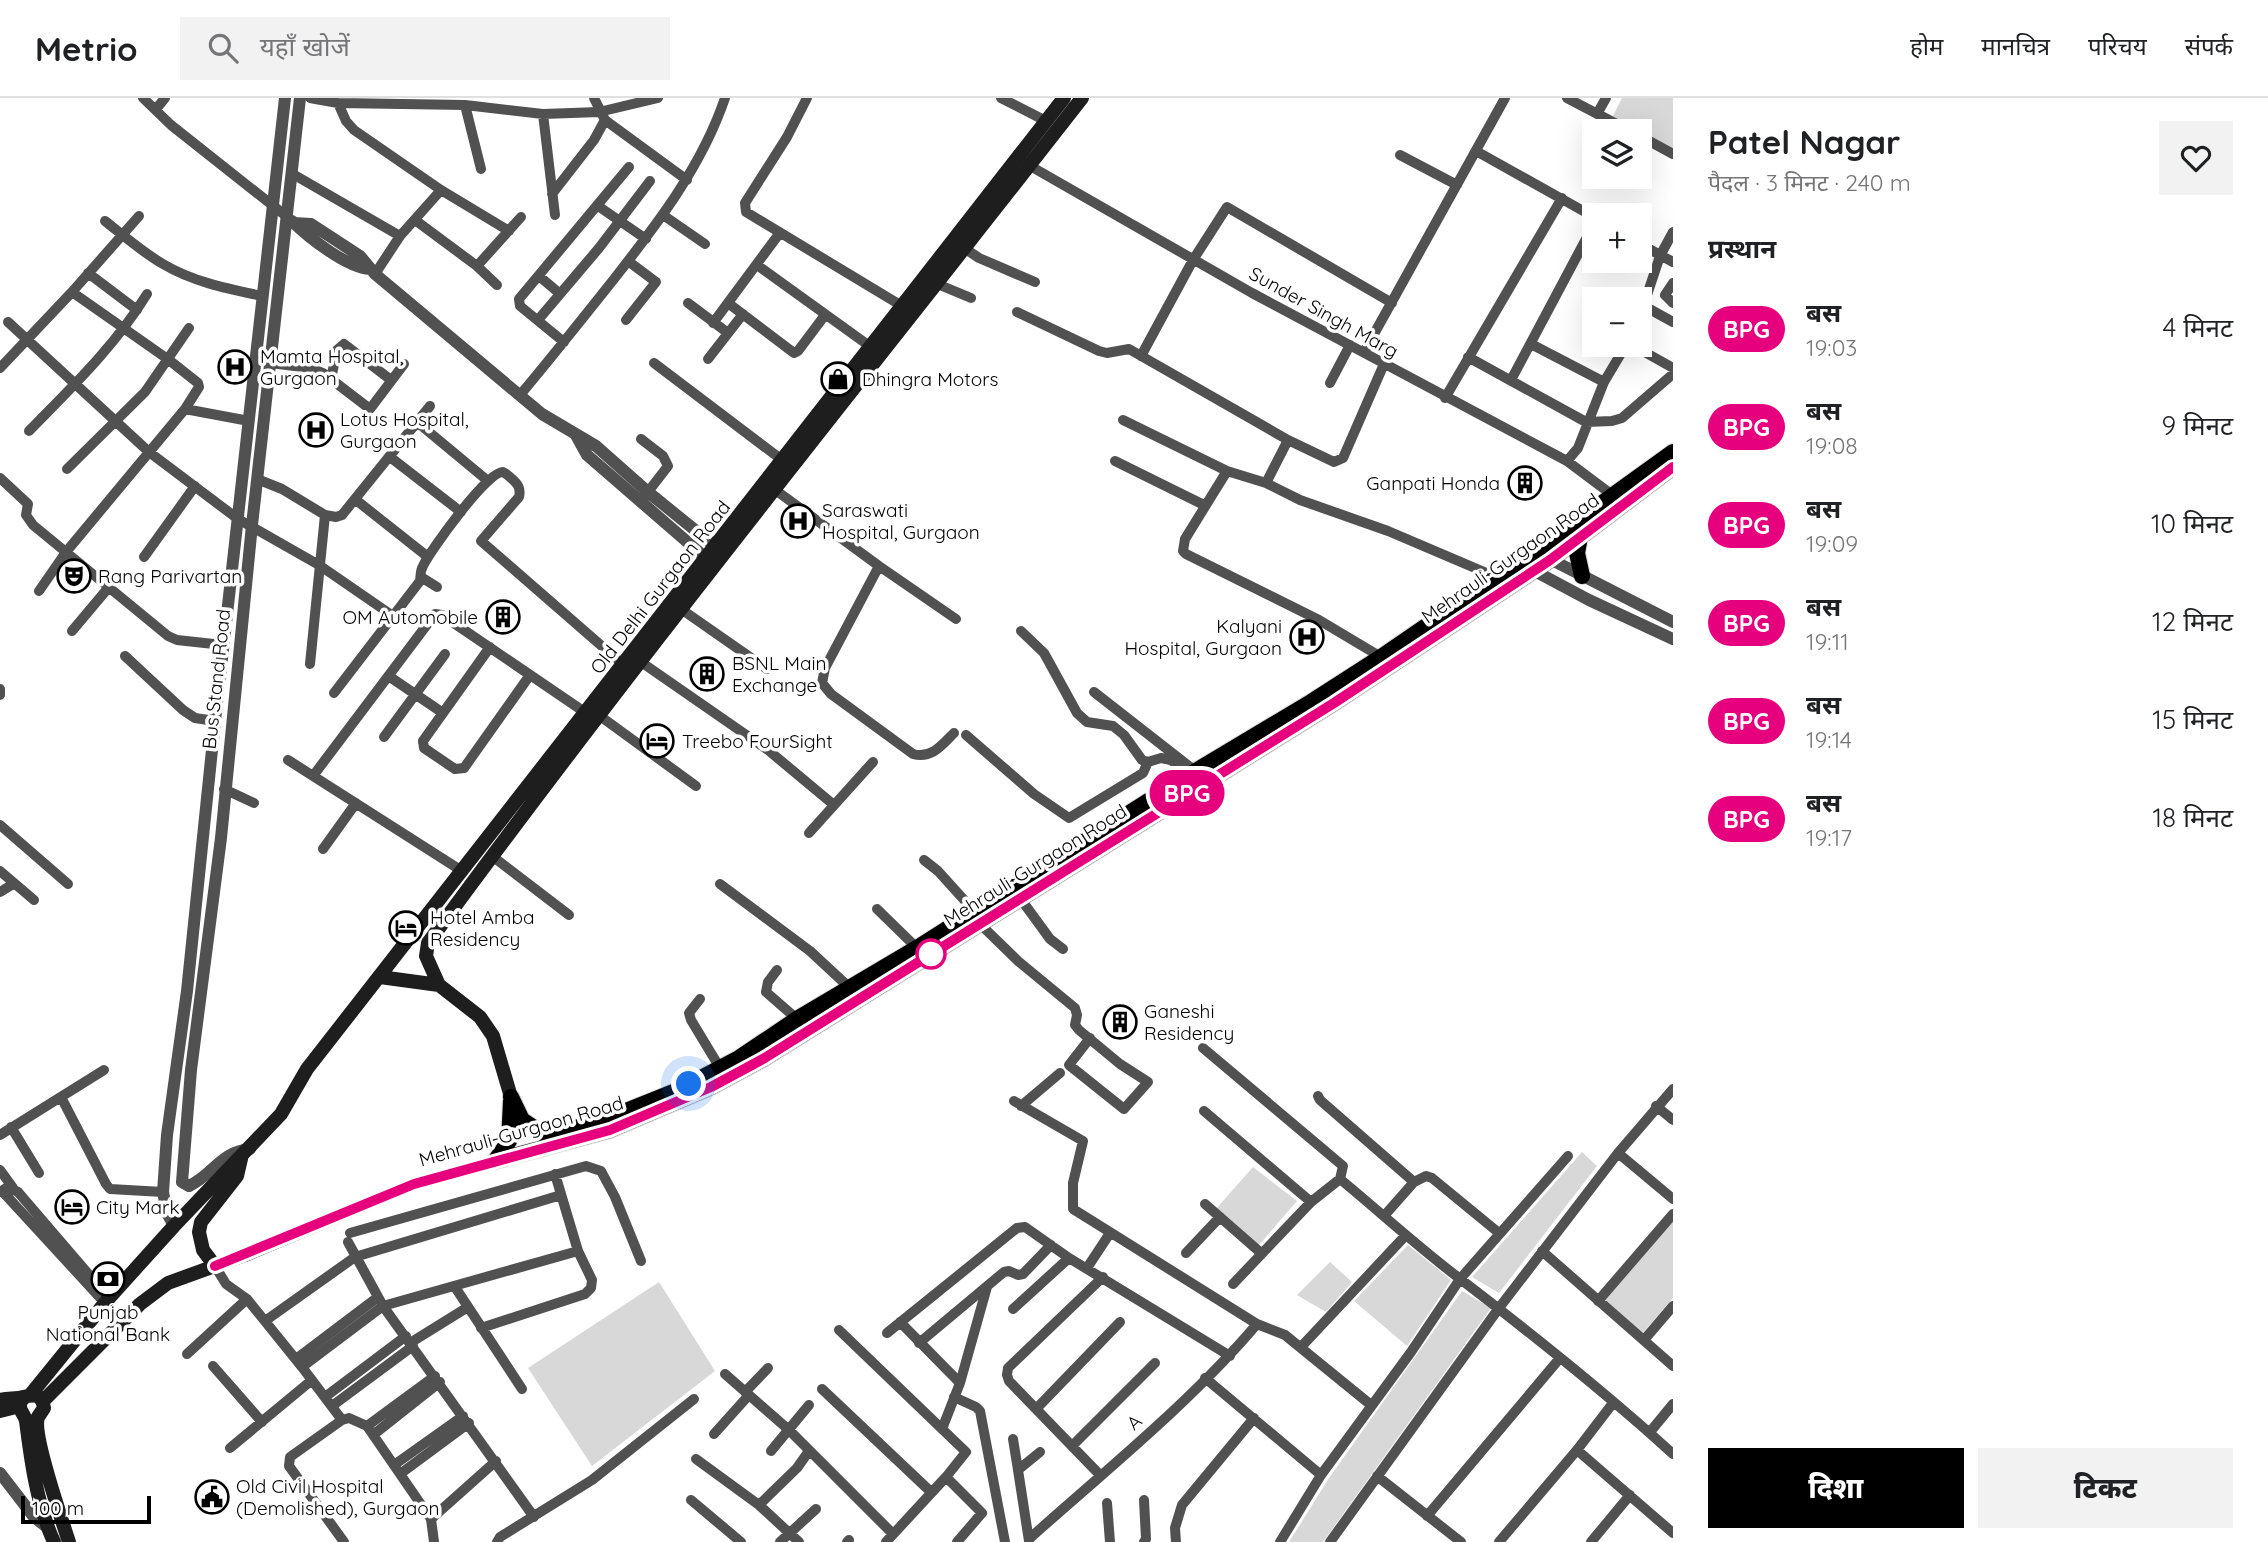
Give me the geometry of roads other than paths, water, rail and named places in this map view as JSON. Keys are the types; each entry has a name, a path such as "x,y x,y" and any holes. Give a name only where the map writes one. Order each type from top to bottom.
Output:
{"main road":[{"name":"Old Delhi Gurgaon Road","path":"633,666 707,559 782,460 964,248 1024,162 1046,121 1064,98"},
{"name":"Old Delhi Gurgaon Road","path":"439,985 425,956 428,943 493,847 593,714 681,609 774,489 876,351 902,306 1082,98"},
{"name":"Mehrauli-Gurgaon Road","path":"1544,555 1618,499 1673,452"},
{"name":"Mehrauli-Gurgaon Road","path":"977,918 1020,898 1198,774 1334,703 1526,566 1580,537 1618,499 1673,467"},
{"path":"1580,537 1577,553 1583,576"},
{"name":"Mehrauli-Gurgaon Road","path":"30,1405 140,1304 168,1283 414,1184 610,1130 711,1087 845,1009 937,943 1381,657 1496,577 1526,566"},
{"name":"Old Delhi Gurgaon Road","path":"245,1154 290,1102 307,1069 462,871 493,847"},
{"name":"Mehrauli-Gurgaon Road","path":"511,1097 522,1120 546,1136 601,1121 676,1091 720,1068 916,948 937,943"},
{"path":"380,976 439,985 488,1027 511,1097 509,1141 495,1161"},
{"path":"51,1535 27,1440 30,1405 107,1301 174,1226 245,1154"},
{"path":"215,1266 203,1250 199,1232 201,1222 237,1176 245,1154"},
{"path":"0,1400 30,1405"},
{"path":"0,1411 30,1405"},
{"path":"30,1405 38,1427 47,1474 69,1542"}],"street":[{"path":"143,98 171,125 273,208 290,219 311,224 360,256 373,272 542,414 576,435 587,455 716,547"},
{"path":"156,109 165,98"},
{"name":"Bus Stand Road","path":"174,1226 167,1213 163,1192 167,1135 187,991 285,98"},
{"name":"Bus Stand Road","path":"245,1154 237,1150 228,1154 200,1181 189,1186 182,1182 191,1070 221,838 257,479 290,219 291,173 300,98"},
{"path":"310,98 338,103 466,105 543,114 602,116 658,98"},
{"path":"513,98 513,110"},
{"path":"594,98 602,116 687,180"},
{"path":"520,395 663,215 687,180 725,98"},
{"path":"807,98 788,138 745,203 746,212 902,306"},
{"path":"1002,98 1046,121"},
{"path":"1364,352 1505,98"},
{"path":"1567,98 1607,119"},
{"path":"1597,114 1606,98"},
{"path":"338,103 346,121 354,130 441,190 509,231"},
{"path":"466,105 481,169"},
{"path":"543,114 555,215"},
{"path":"552,194 594,140 602,116"},
{"path":"1652,143 1673,154"},
{"path":"1476,151 1582,210"},
{"path":"1400,155 1457,184"},
{"name":"Sunder Singh Marg","path":"1024,162 1193,260 1445,398 1567,461 1618,499"},
{"path":"564,342 518,302 629,167"},
{"path":"291,173 400,236"},
{"path":"538,320 620,222 650,181"},
{"path":"373,272 400,236 441,190"},
{"path":"1445,398 1562,198"},
{"path":"598,206 646,239"},
{"path":"1141,356 1193,260 1227,207 1392,303"},
{"path":"663,215 705,244"},
{"path":"0,369 139,216"},
{"path":"477,266 521,217"},
{"path":"415,220 498,285"},
{"path":"105,221 166,265 213,285 262,296"},
{"path":"1648,287 1673,232"},
{"path":"713,323 779,234"},
{"path":"1511,380 1582,247"},
{"path":"964,248 979,258 1035,282"},
{"path":"1652,251 1673,262"},
{"path":"626,320 656,282 628,261"},
{"path":"757,265 876,351"},
{"path":"88,273 137,310"},
{"path":"539,276 559,293"},
{"path":"935,283 971,298"},
{"path":"1649,283 1665,292"},
{"path":"1673,283 1665,292 1665,297 1673,303"},
{"path":"39,591 66,552 198,391 198,383 169,360 72,292"},
{"path":"29,431 124,329 147,294"},
{"path":"688,303 728,333"},
{"path":"729,303 794,353 825,315"},
{"path":"1017,312 1099,351 1107,353 1129,349 1288,440 1334,462 1343,458 1384,364"},
{"path":"708,359 743,314"},
{"path":"1652,315 1673,322"},
{"path":"8,322 149,452 238,519 319,565 393,616"},
{"path":"67,469 145,392 189,328"},
{"path":"331,379 337,350 344,344 391,380"},
{"path":"1531,344 1604,382"},
{"path":"1330,383 1350,345"},
{"path":"1652,356 1673,368"},
{"path":"1468,357 1586,422 1622,418 1673,374"},
{"path":"1567,461 1577,448 1604,382 1619,357"},
{"path":"270,363 311,368 323,373 370,409 404,364"},
{"path":"654,363 782,460"},
{"path":"257,479 296,496 324,515 342,515 430,406"},
{"path":"185,409 249,421"},
{"path":"1123,420 1227,471 1266,483 1300,500 1388,531 1496,577"},
{"path":"417,422 488,481"},
{"path":"641,439 663,456 668,466 644,497"},
{"path":"1266,483 1288,440"},
{"path":"390,457 461,512"},
{"path":"1115,461 1204,505"},
{"path":"1227,471 1185,539 1183,551 1186,555 1220,569 1319,620 1381,657"},
{"path":"334,693 421,577 420,570 428,557 461,512 488,481 503,472 515,482 519,496 481,541 633,666 768,750 834,805"},
{"path":"0,478 28,504 28,520 172,638 223,645"},
{"path":"144,557 195,486"},
{"path":"774,489 956,619"},
{"path":"644,497 707,559"},
{"path":"356,500 428,557"},
{"path":"310,664 324,515"},
{"path":"1544,555 1673,622"},
{"path":"879,566 825,668 822,683 831,694 913,754 923,757 934,753 954,733"},
{"path":"1526,566 1673,639"},
{"path":"421,577 436,587"},
{"path":"72,631 109,587"},
{"path":"681,609 767,669"},
{"path":"313,776 435,614 442,615 593,714 696,786"},
{"path":"1021,631 1044,653 1077,713 1087,722 1113,726 1124,735 1142,760 1171,760 1198,774"},
{"path":"490,647 422,745 455,769 468,763 530,674"},
{"path":"384,737 444,654"},
{"path":"125,656 189,715 215,721"},
{"path":"390,677 443,713"},
{"path":"0,689 0,695"},
{"path":"1094,692 1198,774"},
{"path":"966,735 1034,794 1069,818 1143,773 1148,762"},
{"path":"288,760 462,871"},
{"path":"810,832 873,762"},
{"path":"224,789 254,803"},
{"path":"324,849 356,803"},
{"path":"0,825 68,884"},
{"path":"204,835 221,838"},
{"path":"493,847 569,915"},
{"path":"924,860 938,871 1018,961 1075,1007 1076,1027 1090,1038 1119,1064 1148,1082 1124,1109 1069,1065 1090,1038"},
{"path":"0,872 34,900"},
{"path":"0,892 13,884"},
{"path":"720,884 810,951 851,989"},
{"path":"1020,898 1050,939 1063,949"},
{"path":"877,909 916,948"},
{"path":"777,970 768,982 766,992 797,1019"},
{"path":"701,999 689,1013 720,1068"},
{"path":"1203,1048 1343,1166 1340,1179 1311,1202 1233,1284"},
{"path":"0,1135 104,1070"},
{"path":"1060,1073 1018,1103 1083,1142 1073,1183 1073,1209 1257,1324 1276,1331 1301,1347 1371,1405"},
{"path":"1334,1540 1499,1308 1618,1153 1673,1089"},
{"path":"1318,1096 1414,1182"},
{"path":"61,1097 110,1189 163,1192"},
{"path":"1656,1106 1673,1120"},
{"path":"1204,1111 1311,1202"},
{"path":"11,1127 39,1173"},
{"path":"1618,1153 1673,1199"},
{"path":"1280,1542 1321,1475 1411,1352 1460,1279 1568,1156"},
{"path":"534,1517 381,1301 355,1257 349,1238 586,1166 600,1171 615,1197 641,1261"},
{"path":"0,1170 8,1190 107,1301"},
{"path":"481,1328 585,1294 591,1288 592,1280 578,1251 555,1174"},
{"path":"1384,1216 1414,1182 1426,1176 1432,1178 1499,1233"},
{"path":"1340,1179 1460,1279 1560,1357 1673,1454"},
{"path":"8,1190 107,1301"},
{"path":"265,1321 355,1257 561,1195"},
{"path":"1205,1204 1262,1253"},
{"path":"1598,1301 1673,1214"},
{"path":"1186,1253 1220,1217"},
{"path":"887,1333 1017,1228 1024,1227 1069,1258 1230,1356"},
{"path":"1087,1268 1110,1233"},
{"path":"1301,1347 1406,1235"},
{"path":"919,1343 1006,1271 1018,1275 1023,1273 1051,1245"},
{"path":"299,1363 381,1301 455,1287 578,1251"},
{"path":"1542,1251 1673,1366"},
{"path":"1013,1309 1069,1258"},
{"path":"215,1266 226,1284 247,1299 342,1419"},
{"path":"1100,1475 1007,1376 1008,1368 1103,1277"},
{"path":"942,1429 960,1382 987,1286"},
{"path":"455,1287 522,1389"},
{"path":"187,1354 247,1299"},
{"path":"1644,1340 1673,1306"},
{"path":"325,1396 468,1307"},
{"path":"900,1322 960,1382"},
{"path":"1037,1408 1121,1322"},
{"name":"A","path":"1029,1540 1230,1356 1257,1324"},
{"path":"725,1374 810,1451 889,1538 946,1478 966,1452 839,1330"},
{"path":"332,1406 409,1342"},
{"path":"1427,1516 1560,1357"},
{"path":"1072,1446 1155,1363"},
{"path":"213,1366 262,1422"},
{"path":"714,1434 768,1368"},
{"path":"1205,1378 1321,1475"},
{"path":"370,1431 437,1379"},
{"path":"230,1448 313,1380"},
{"path":"822,1389 931,1492"},
{"path":"954,1397 980,1411 1005,1542"},
{"path":"497,1542 500,1537 592,1480 694,1399"},
{"path":"1499,1542 1613,1404"},
{"path":"1650,1432 1673,1404"},
{"path":"771,1451 809,1405"},
{"path":"344,1542 288,1461 342,1419 349,1418 370,1431 397,1469 431,1519 433,1541"},
{"path":"1176,1542 1175,1528 1182,1505 1254,1418"},
{"path":"397,1469 466,1419"},
{"path":"1013,1439 1029,1540"},
{"path":"1577,1450 1673,1533"},
{"path":"759,1505 797,1468 810,1451"},
{"path":"1018,1470 1040,1452"},
{"path":"696,1459 759,1505 799,1542"},
{"path":"431,1519 496,1461"},
{"path":"0,1473 51,1535"},
{"path":"1377,1476 1461,1542"},
{"path":"946,1478 982,1513 957,1542"},
{"path":"1592,1542 1630,1495"},
{"path":"691,1500 741,1542"},
{"path":"1144,1500 1144,1542"},
{"path":"1107,1503 1110,1542"},
{"path":"780,1542 816,1509"}],"place":[{"name":"Mamta Hospital, Gurgaon","path":"235,367"},
{"name":"Dhingra Motors","path":"838,379"},
{"name":"Lotus Hospital, Gurgaon","path":"316,430"},
{"name":"Ganpati Honda","path":"1525,483"},
{"name":"Saraswati Hospital, Gurgaon","path":"798,521"},
{"name":"Rang Parivartan","path":"74,576"},
{"name":"OM Automobile","path":"503,617"},
{"name":"Kalyani Hospital, Gurgaon","path":"1307,637"},
{"name":"BSNL Main Exchange","path":"707,674"},
{"name":"Treebo FourSight","path":"657,741"},
{"name":"Hotel Amba Residency","path":"406,928"},
{"name":"Ganeshi Residency","path":"1120,1022"},
{"name":"City Mark","path":"72,1207"},
{"name":"Punjab National Bank","path":"108,1279"},
{"name":"Old Civil Hospital (Demolished), Gurgaon","path":"212,1497"}]}
